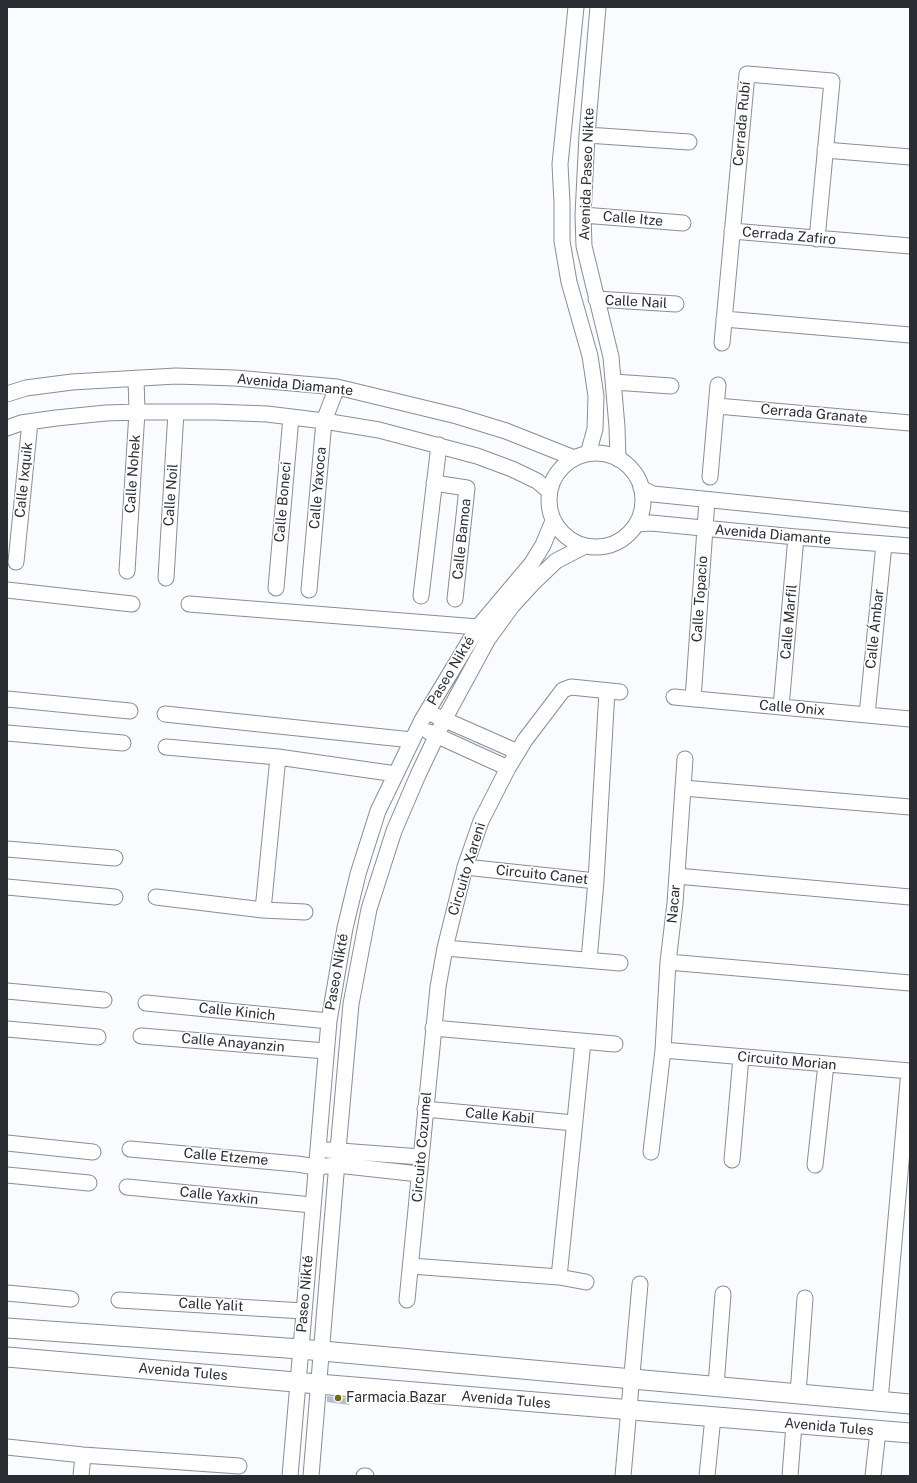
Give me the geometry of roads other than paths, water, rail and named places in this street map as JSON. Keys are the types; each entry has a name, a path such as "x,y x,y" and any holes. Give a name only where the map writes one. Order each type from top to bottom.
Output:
{"main road":[{"path":"7,1328 321,1350 910,1404"},
{"name":"Avenida Tules","path":"7,1357 910,1433"}],"street":[{"name":"Avenida Paseo Nikte","path":"576,7 560,164 562,241 569,282 590,356 596,396 595,429 581,456"},
{"name":"Avenida Paseo Nikte","path":"598,7 587,135 584,246 611,357 614,382 618,459"},
{"name":"Cerrada Rubí","path":"732,231 747,74 832,81 818,239"},
{"path":"587,135 689,142"},
{"path":"826,150 910,157"},
{"name":"Calle Itze","path":"584,215 683,223"},
{"name":"Cerrada Zafiro","path":"722,343 732,231 910,246"},
{"name":"Calle Nail","path":"596,299 676,304"},
{"path":"724,319 910,335"},
{"name":"Avenida Diamante","path":"7,394 26,388 72,382 176,376 235,378 337,387 457,416 581,456"},
{"name":"Calle Nohek","path":"127,571 137,412 136,378"},
{"path":"614,382 671,386"},
{"path":"710,477 718,385"},
{"name":"Calle Yaxoca","path":"309,590 324,420 337,387"},
{"name":"Cerrada Granate","path":"717,406 910,423"},
{"path":"7,428 30,422 106,413 137,412 267,414 324,420 379,430 439,445 512,469 537,481 549,491"},
{"name":"Calle Noil","path":"166,578 176,412"},
{"name":"Calle Boneci","path":"276,588 291,417"},
{"name":"Calle Ixquik","path":"16,562 30,422"},
{"path":"421,596 439,445"},
{"path":"603,453 618,459 628,466 636,476 641,488 643,500 642,513 637,524 627,536 614,544 600,547 584,546 572,541 561,532 553,521 549,508 549,491 554,478 562,466 581,456 603,453"},
{"name":"Calle Bamoa","path":"434,483 467,488 455,599"},
{"name":"Avenida Diamante","path":"641,488 653,494 910,520"},
{"name":"Calle Topacio","path":"693,699 707,500"},
{"name":"Paseo Nikté","path":"290,1476 329,1021 345,928 358,874 378,811 427,712 478,627 532,563 543,545 553,521"},
{"name":"Avenida Diamante","path":"637,524 651,523 796,538 910,546"},
{"name":"Calle Marfil","path":"781,707 796,538"},
{"name":"Calle Ámbar","path":"867,715 884,544"},
{"name":"Paseo Nikté","path":"311,1476 351,1004 369,909 394,831 418,775 444,720 488,640 512,606 534,581 556,561 584,546"},
{"path":"7,590 132,604"},
{"path":"189,604 478,627"},
{"name":"Circuito Xareni","path":"445,948 465,866 481,821 508,768 525,740 563,690 571,687 614,691 589,960"},
{"name":"Calle Onix","path":"674,697 910,719"},
{"path":"7,699 130,711"},
{"path":"427,712 518,752"},
{"path":"165,714 437,735 508,768"},
{"path":"7,733 123,743"},
{"path":"166,747 278,757 396,774"},
{"path":"264,910 278,757"},
{"name":"Nacar","path":"651,1152 663,1050 668,962 677,876 685,758"},
{"path":"684,788 910,807"},
{"path":"7,849 116,858"},
{"name":"Circuito Canet","path":"465,866 596,881"},
{"path":"677,876 910,897"},
{"path":"7,887 115,897"},
{"path":"156,897 264,910 305,912"},
{"path":"445,948 620,963"},
{"name":"Circuito Cozumel","path":"408,1300 433,1028 445,948"},
{"path":"668,962 910,983"},
{"path":"7,991 104,1000"},
{"name":"Calle Kinich","path":"146,1003 329,1021"},
{"path":"433,1028 615,1044"},
{"path":"7,1029 98,1037"},
{"name":"Calle Anayanzin","path":"141,1036 326,1051"},
{"path":"559,1277 583,1042"},
{"name":"Circuito Morian","path":"663,1050 910,1071"},
{"path":"732,1160 741,1057"},
{"path":"815,1166 826,1064"},
{"path":"880,1401 910,1071"},
{"name":"Calle Kabil","path":"426,1109 574,1123"},
{"path":"7,1143 93,1152"},
{"name":"Calle Etzeme","path":"130,1149 316,1167 337,1158"},
{"path":"297,1164 317,1149 337,1158 419,1174"},
{"path":"337,1158 421,1157"},
{"path":"7,1175 90,1183"},
{"name":"Calle Yaxkin","path":"127,1187 312,1206"},
{"path":"410,1266 559,1277 586,1282"},
{"path":"623,1476 640,1284"},
{"path":"7,1293 71,1299"},
{"path":"716,1386 723,1294"},
{"path":"798,1394 805,1298"},
{"name":"Calle Yalit","path":"119,1300 304,1311"},
{"path":"707,1476 713,1417"},
{"path":"790,1476 794,1424"},
{"path":"873,1476 878,1431"},
{"path":"7,1447 204,1470 239,1466"},
{"path":"81,1476 83,1455"}],"place":[{"name":"Farmacia Bazar","path":"338,1398"}]}
